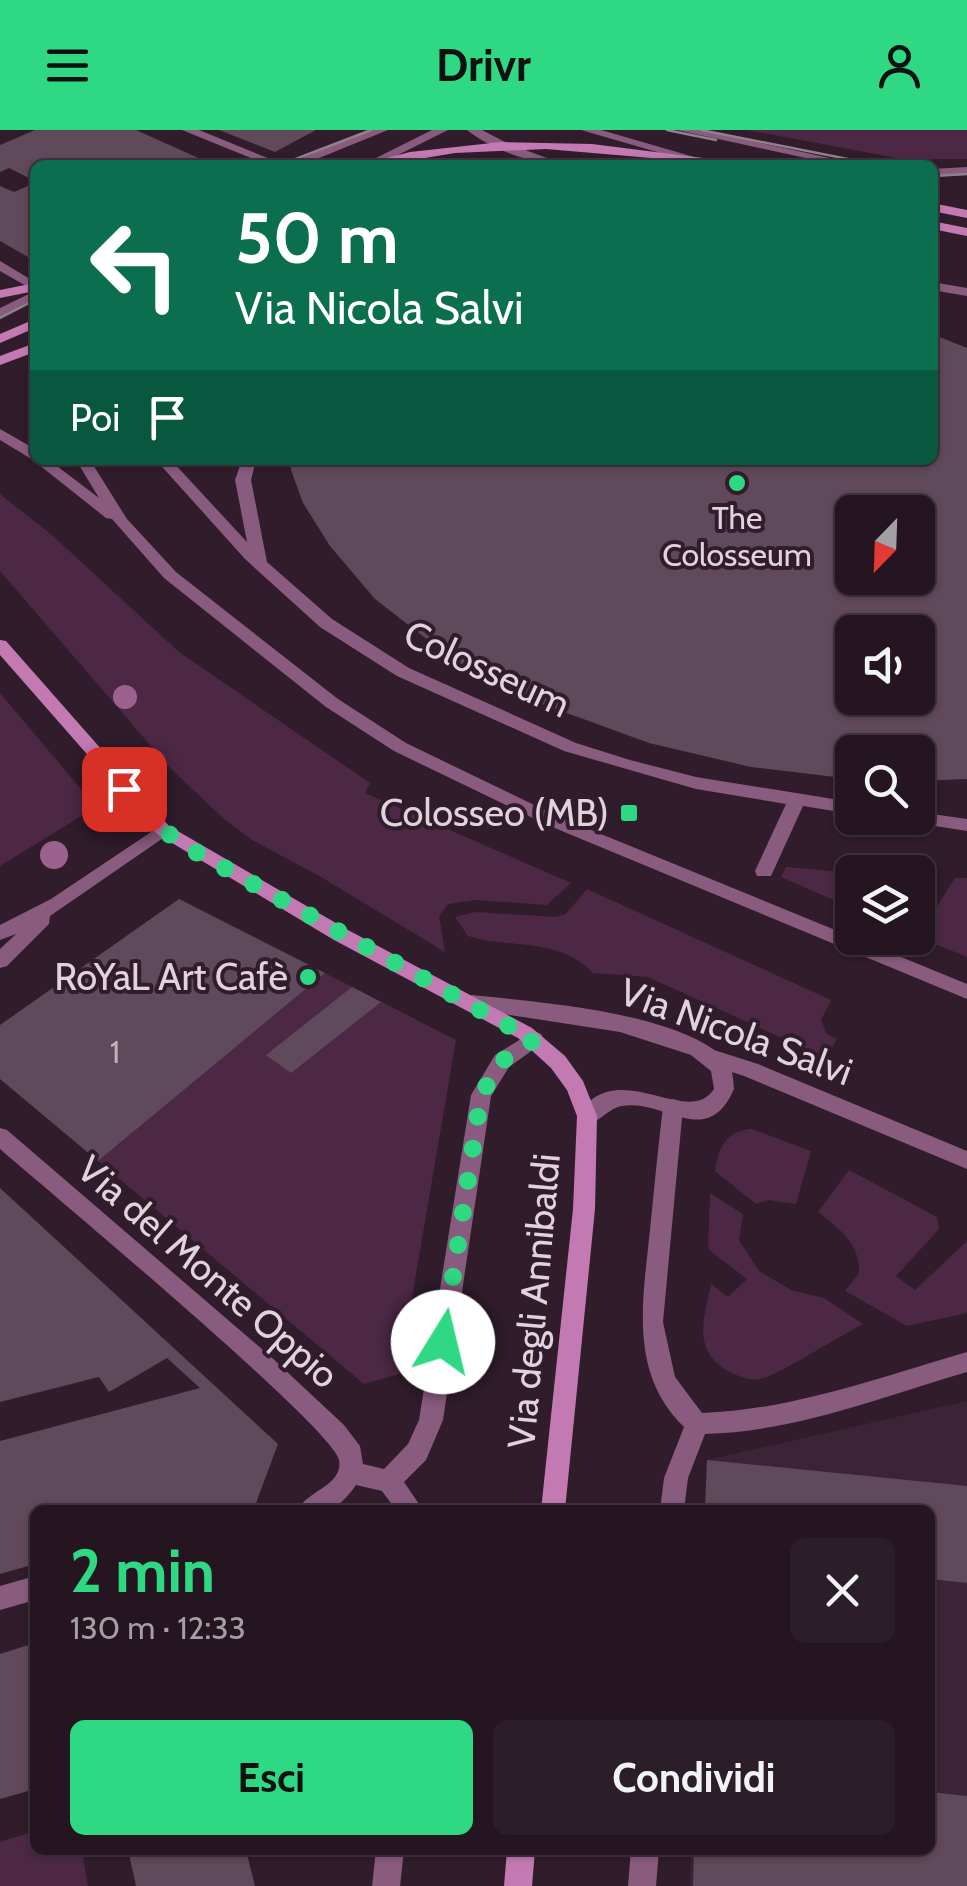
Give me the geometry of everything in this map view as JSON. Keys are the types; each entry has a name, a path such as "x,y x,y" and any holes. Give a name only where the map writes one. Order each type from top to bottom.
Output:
{"main road":[{"path":"400,160 505,147 600,150 700,160"},
{"path":"938,207 967,214"},
{"path":"938,226 967,232"},
{"path":"0,294 30,288"},
{"path":"0,338 30,325"},
{"path":"0,361 30,349"},
{"name":"Via Nicola Salvi","path":"0,645 163,830 341,935 472,1002 534,1040 569,1075 585,1108"},
{"name":"Via degli Annibaldi","path":"553,1505 584,1209 585,1108"},
{"path":"518,1886 521,1855"}],"street":[{"path":"188,130 266,160"},
{"path":"304,160 382,130"},
{"path":"377,160 442,130"},
{"path":"472,130 505,147 545,160"},
{"path":"587,130 695,159"},
{"path":"683,130 831,160"},
{"path":"938,173 967,171"},
{"path":"0,265 30,284"},
{"path":"938,287 967,292"},
{"path":"0,313 30,298"},
{"path":"0,433 30,453"},
{"path":"47,465 121,522 185,589 332,703 400,747 522,807 967,992"},
{"path":"87,465 121,522"},
{"name":"Colosseum","path":"168,465 258,563 326,624 403,672 498,716 626,765 696,783 835,805"},
{"path":"248,465 243,480 258,563"},
{"path":"764,872 798,800"},
{"path":"935,821 967,825"},
{"path":"0,933 58,904 163,830"},
{"path":"0,961 58,904"},
{"name":"Via Nicola Salvi","path":"472,1002 614,1020 750,1070 967,1160"},
{"path":"389,1481 417,1452 432,1420 481,1095 502,1061 534,1040"},
{"path":"585,1108 628,1097 648,1098 679,1109 709,1108 724,1092 724,1072 714,1058"},
{"path":"679,1109 653,1340 668,1388 683,1412 697,1424 730,1422 818,1406 967,1362"},
{"name":"Via del Monte Oppio","path":"0,1136 262,1363 336,1433 351,1454 351,1473"},
{"path":"673,1505 676,1478 697,1424"},
{"path":"317,1505 336,1492 351,1473 389,1481 406,1505"},
{"path":"0,1598 30,1589"},
{"path":"386,1886 389,1855"},
{"path":"642,1886 645,1855"}],"shaded area":[{"path":"747,130 967,130 967,159 902,159"},
{"path":"0,494 53,536 179,652 370,783 365,793 571,883 547,905 476,900 448,904 439,916 445,952 252,840 169,767 0,571"},
{"path":"0,693 96,807 0,866"},
{"path":"786,867 835,871 835,901 781,877"},
{"path":"955,878 967,878 967,957 935,944 935,910"},
{"path":"587,889 831,1000 821,1020 826,1033 837,1039 826,1058 648,977 593,973 580,962 550,949 468,936 455,917 475,912 556,917 566,914"},
{"path":"325,973 456,1040 399,1374 364,1384 98,1161"},
{"path":"752,1129 811,1151 796,1204 768,1200 756,1204 715,1171 725,1142 736,1133"},
{"path":"849,1170 937,1217 939,1229 896,1276 915,1290 967,1241 967,1313 907,1326 845,1291 859,1273 856,1254 841,1231 818,1212"},
{"path":"710,1193 743,1214 739,1240 759,1271 791,1290 824,1298 863,1324 760,1379 740,1376 718,1364 703,1333 711,1284 728,1297 747,1279 708,1249"},
{"path":"967,1401 967,1886 690,1886 691,1855 935,1855 935,1505 705,1505 707,1460"},
{"path":"30,1833 30,1855 83,1855 88,1886 0,1886 0,1842"}],"building":[{"path":"35,130 136,130 203,160 30,160 30,178 9,168 0,172 0,145"},
{"path":"219,130 316,130 275,152"},
{"path":"30,185 30,258 0,241 0,186 14,192"},
{"path":"938,336 967,348 967,779 935,780 935,735 835,735 835,777 751,767 649,743 523,697 451,658 375,599 330,546 303,503 290,465 938,465"},
{"path":"179,899 325,973 98,1161 0,1079 0,1025"},
{"path":"352,987 381,1002 291,1073 266,1055"},
{"path":"0,1188 278,1444 256,1503 249,1505 30,1505 30,1565 0,1574 0,1441 200,1388 167,1358 109,1392 99,1377 0,1402"},
{"path":"707,1460 967,1486 967,1583 935,1580 935,1505 705,1505"},
{"path":"30,1645 30,1790 0,1799 0,1654"},
{"path":"935,1793 967,1796 967,1886 693,1886 694,1855 935,1855"},
{"path":"129,1855 247,1855 255,1886 136,1886"}],"tram line":[{"path":"293,160 371,130"},
{"path":"667,130 716,140"},
{"path":"701,130 853,160"},
{"path":"938,176 967,174"},
{"path":"0,318 30,303"}],"place":[{"name":"The Colosseum","path":"737,483"},
{"name":"Colosseo (MB)","path":"629,813"},
{"name":"RoYaL Art Cafè","path":"308,977"}],"route":[{"path":"124,789 163,830 194,851 341,935 472,1002 534,1040 502,1061 481,1095 443,1342"}]}
